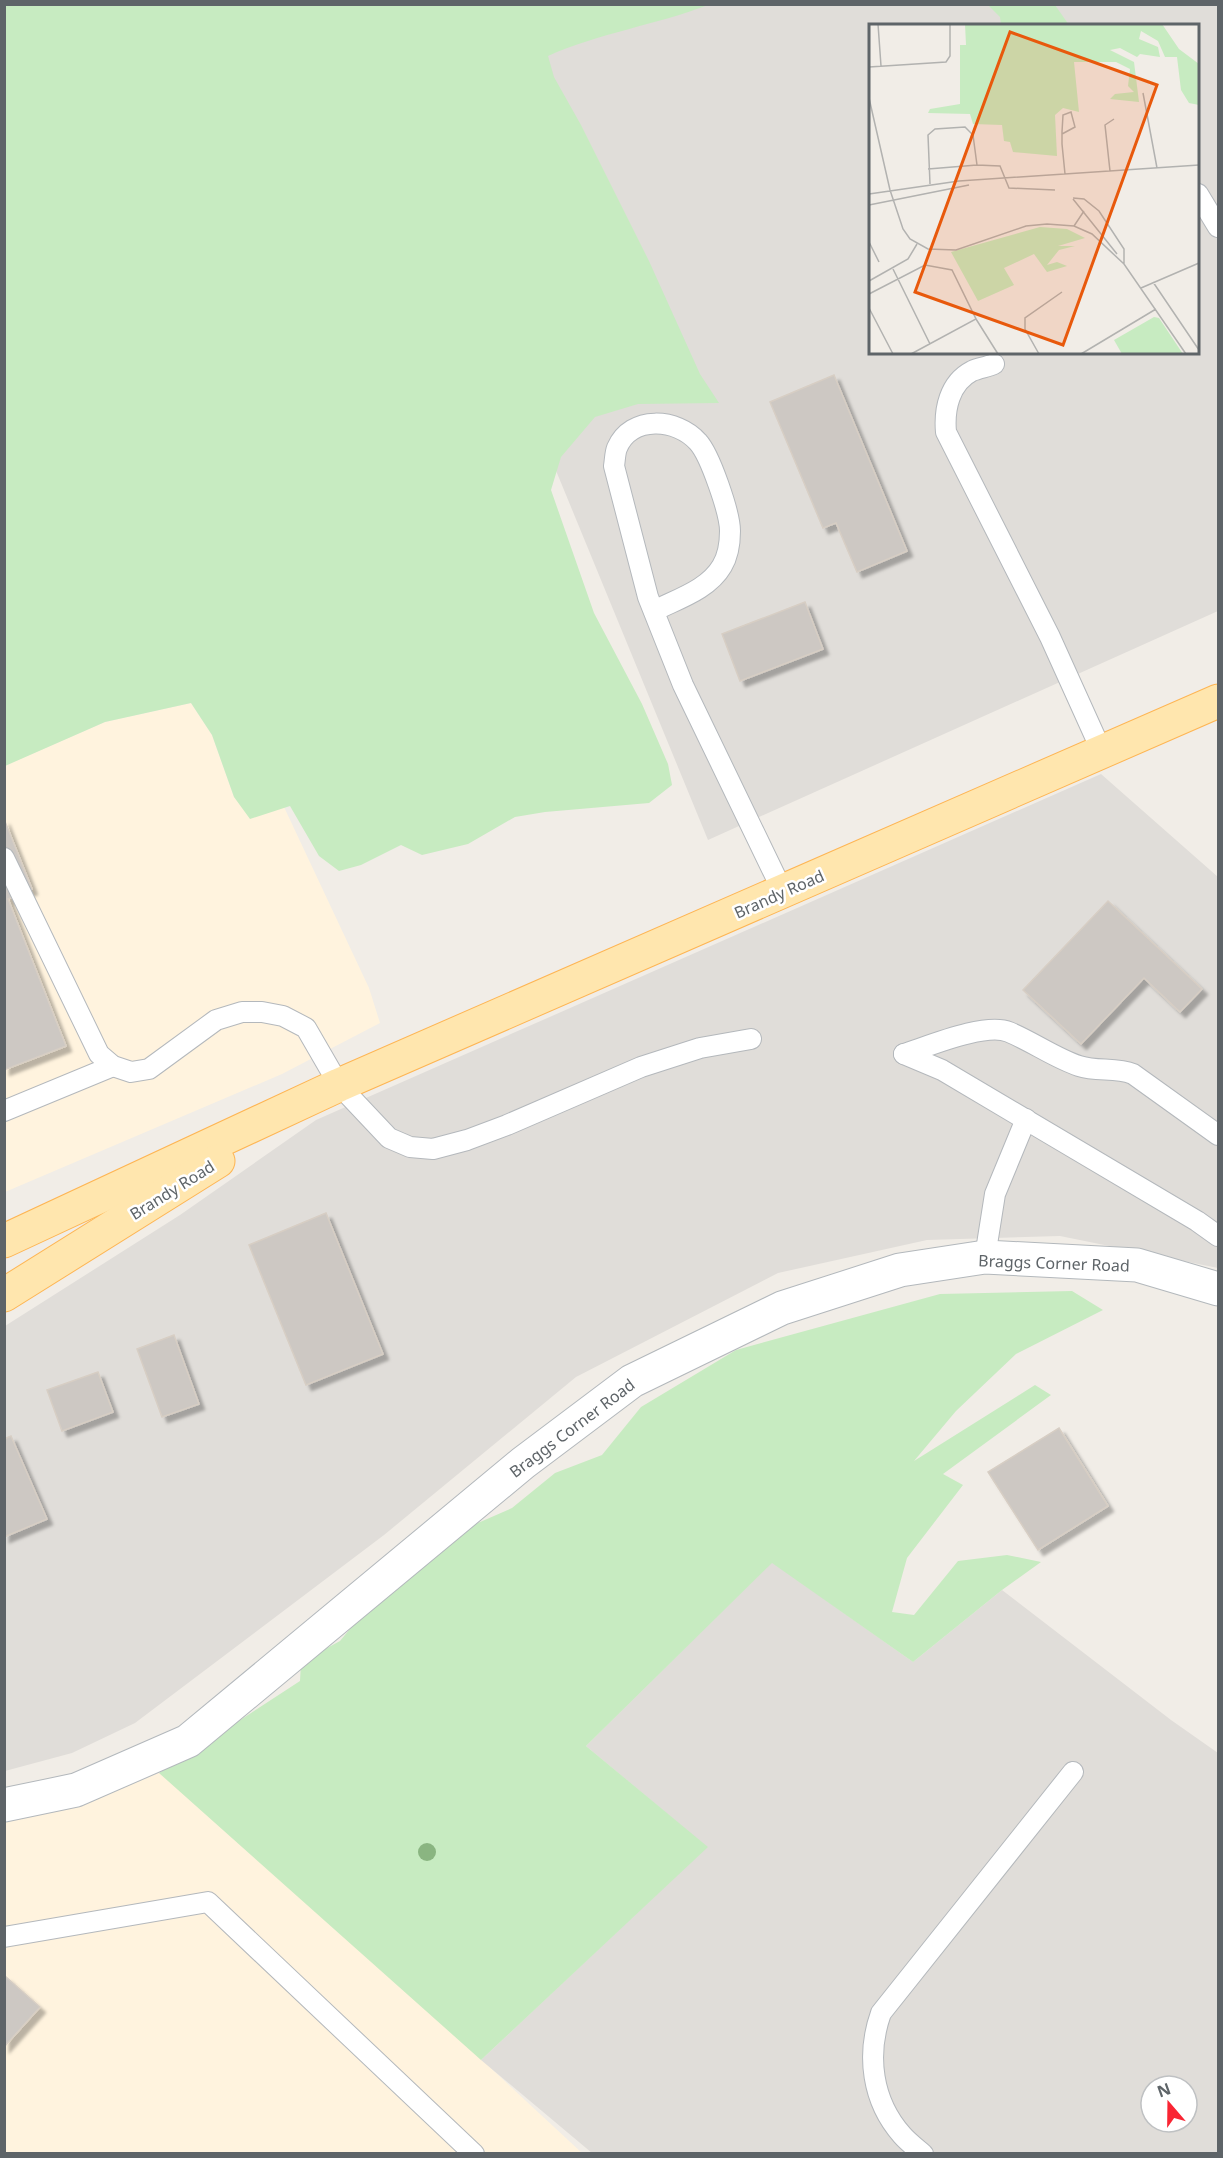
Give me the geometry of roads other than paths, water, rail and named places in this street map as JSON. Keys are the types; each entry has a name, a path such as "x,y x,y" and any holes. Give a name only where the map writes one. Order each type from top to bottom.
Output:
{"main road":[{"name":"Brandy Road","path":"4,1242 339,1085 1218,701"},
{"name":"Brandy Road","path":"4,1295 339,1085"},
{"name":"Braggs Corner Road","path":"4,1805 76,1790 188,1741 523,1463 632,1381 782,1308 900,1270 985,1257 1137,1265 1218,1289"}],"lane":[{"path":"1199,197 1218,227"},
{"path":"994,364 971,372 958,382 948,400 944,416 946,432 1050,637 1102,752"},
{"path":"654,611 707,584 721,567 728,551 730,529 714,470 698,442 681,429 660,423 644,424 628,433 617,448 614,466 648,597 683,685 783,892"},
{"path":"4,858 99,1054 113,1066 131,1072 149,1068 216,1020 242,1012 262,1011 283,1016 306,1028 339,1085 389,1138 410,1148 433,1149 467,1140 507,1125 641,1066 700,1048 751,1039"},
{"path":"1218,1135 1133,1074 1123,1070 1099,1070 1079,1066 1007,1031 986,1029 903,1054 942,1070 1218,1236"},
{"path":"4,1111 113,1066"},
{"path":"985,1257 995,1194 1026,1119"},
{"path":"923,2154 902,2136 885,2111 876,2089 872,2060 875,2030 881,2013 1073,1772"},
{"path":"4,1937 208,1902 474,2154"}]}
